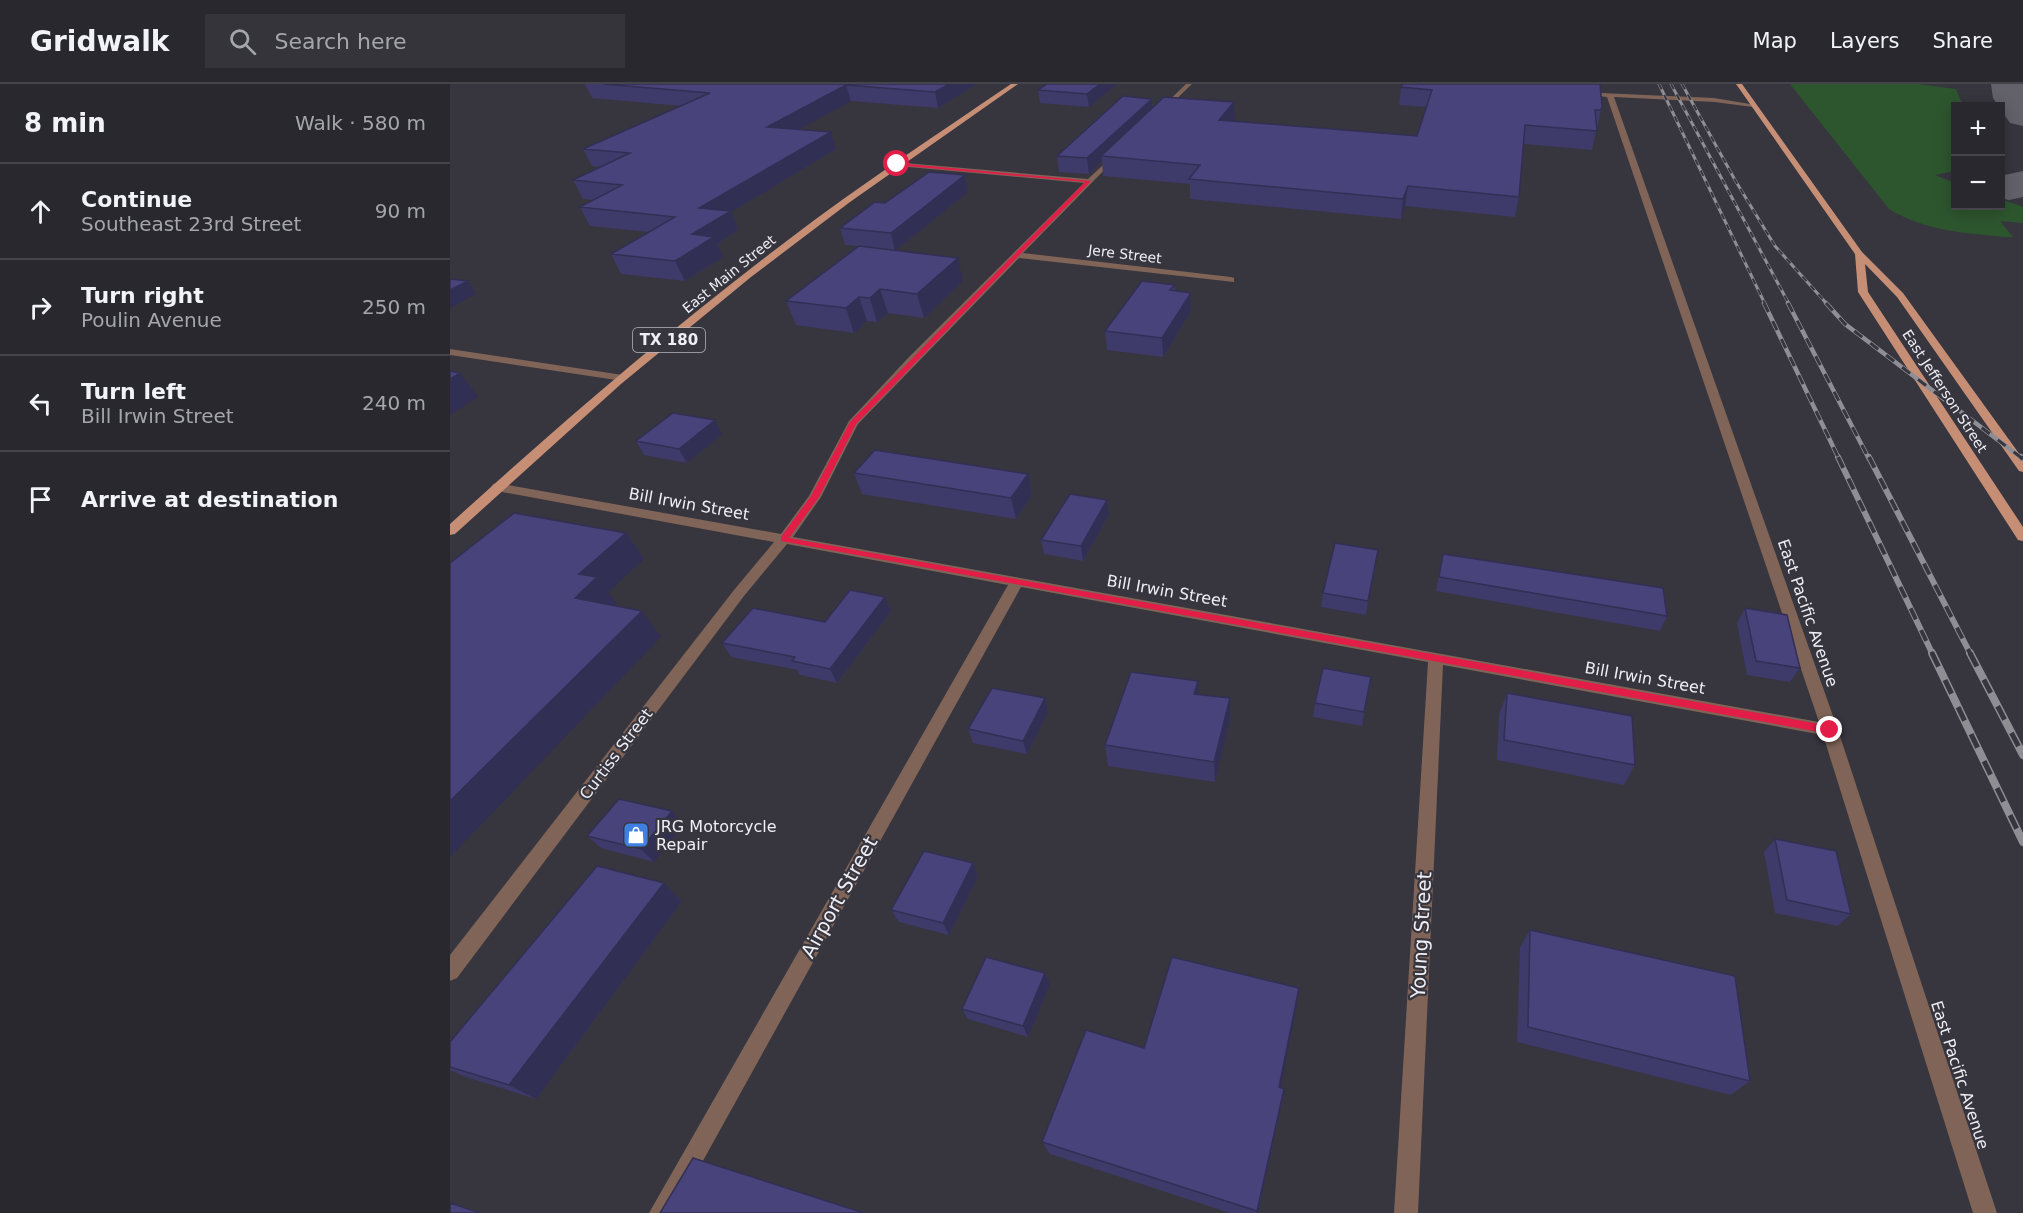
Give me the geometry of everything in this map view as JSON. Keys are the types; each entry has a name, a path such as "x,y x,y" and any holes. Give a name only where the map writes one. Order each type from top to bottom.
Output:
{"main road":[{"name":"East Main Street","path":"450,531 497,487 624,378 784,247 897,164 1015,84"},
{"name":"East Jefferson Street","path":"1739,84 1859,254 1900,295 2023,468"},
{"name":"East Jefferson Street","path":"1859,254 1863,292 2023,537"}],"street":[{"path":"1156,116 1189,84"},
{"path":"1588,94 1668,103 1753,105"},
{"name":"East Pacific Avenue","path":"1610,96 1830,730 1985,1213"},
{"name":"Curtiss Street","path":"450,971 739,593 784,539 814,497 853,423 1122,149"},
{"path":"897,164 1089,181"},
{"name":"Jere Street","path":"1016,255 1231,280"},
{"path":"450,352 624,378"},
{"name":"Bill Irwin Street","path":"497,487 1830,730"},
{"name":"Airport Street","path":"661,1213 1017,582"},
{"name":"Young Street","path":"1406,1213 1436,658"}],"green space":[{"path":"1790,84 1918,84 1956,89 1961,102 1951,102 1951,172 1935,175 1951,181 1951,210 2005,210 2005,200 2023,207 2023,223 2000,221 2013,237 1975,234 1945,230 1917,222 1889,209"}],"building":[{"path":"603,84 949,84 935,92 846,85 767,127 831,132 699,208 731,211 692,234 714,237 675,261 611,254 675,217 580,207 622,185 573,180 630,153 583,149 710,93"},
{"path":"1047,84 1100,84 1087,94 1038,90"},
{"path":"1403,84 1600,84 1602,106 1601,110 1595,110 1597,131 1525,125 1519,197 1408,186 1403,199 1189,179 1200,165 1101,156 1164,97 1234,102 1219,120 1417,136 1432,90 1401,87"},
{"path":"1123,96 1152,99 1087,158 1057,156"},
{"path":"929,172 965,175 891,233 840,228 875,202 885,203"},
{"path":"859,246 958,258 917,294 880,289 870,298 859,297 846,308 786,301"},
{"path":"450,279 468,281 450,290"},
{"path":"1142,281 1175,285 1170,290 1191,293 1162,338 1105,331"},
{"path":"450,371 460,373 450,379"},
{"path":"673,413 715,420 679,449 636,441"},
{"path":"875,450 1028,474 1011,498 854,473"},
{"path":"1070,494 1107,500 1081,546 1041,540"},
{"path":"514,513 626,533 579,574 597,577 575,598 642,611 450,801 450,563"},
{"path":"1335,543 1378,550 1368,601 1323,593"},
{"path":"1443,554 1663,588 1667,616 1439,577"},
{"path":"850,590 885,597 830,669 792,661 795,657 722,643 753,608 825,622"},
{"path":"1745,608 1787,615 1800,668 1756,661"},
{"path":"1323,668 1371,677 1364,712 1315,703"},
{"path":"1131,672 1198,681 1194,694 1230,698 1214,762 1105,745"},
{"path":"992,688 1045,698 1023,741 968,729"},
{"path":"1507,693 1632,716 1635,765 1504,740"},
{"path":"619,799 672,811 641,849 587,836"},
{"path":"1775,839 1836,851 1851,914 1787,900"},
{"path":"924,851 973,863 943,923 891,910"},
{"path":"597,866 664,883 509,1085 450,1067 450,1042"},
{"path":"1530,930 1735,976 1750,1081 1528,1027"},
{"path":"986,957 1045,973 1023,1026 962,1009"},
{"path":"1172,957 1299,988 1279,1087 1284,1089 1257,1211 1042,1142 1086,1030 1144,1048"},
{"path":"693,1158 864,1213 660,1213"},
{"path":"450,1203 480,1213 450,1213"}],"taxiway":[{"path":"2008,84 2010,98 2023,115"},
{"path":"2009,187 2023,184"}],"railway":[{"path":"1659,84 1765,304"},
{"path":"1671,84 1789,304"},
{"path":"1682,84 1735,180 1775,246 1827,304"},
{"path":"1764,303 1839,459"},
{"path":"1788,303 1869,459"},
{"path":"1826,303 1845,324 2023,459 2021,457"},
{"path":"1838,457 1933,655"},
{"path":"1869,457 1971,655"},
{"path":"1932,653 2023,842"},
{"path":"1970,653 2023,755"}],"place":[{"name":"JRG Motorcycle Repair","path":"636,835"}],"route":[{"path":"897,164 1089,181 853,423 814,497 784,539 1830,730"}]}
